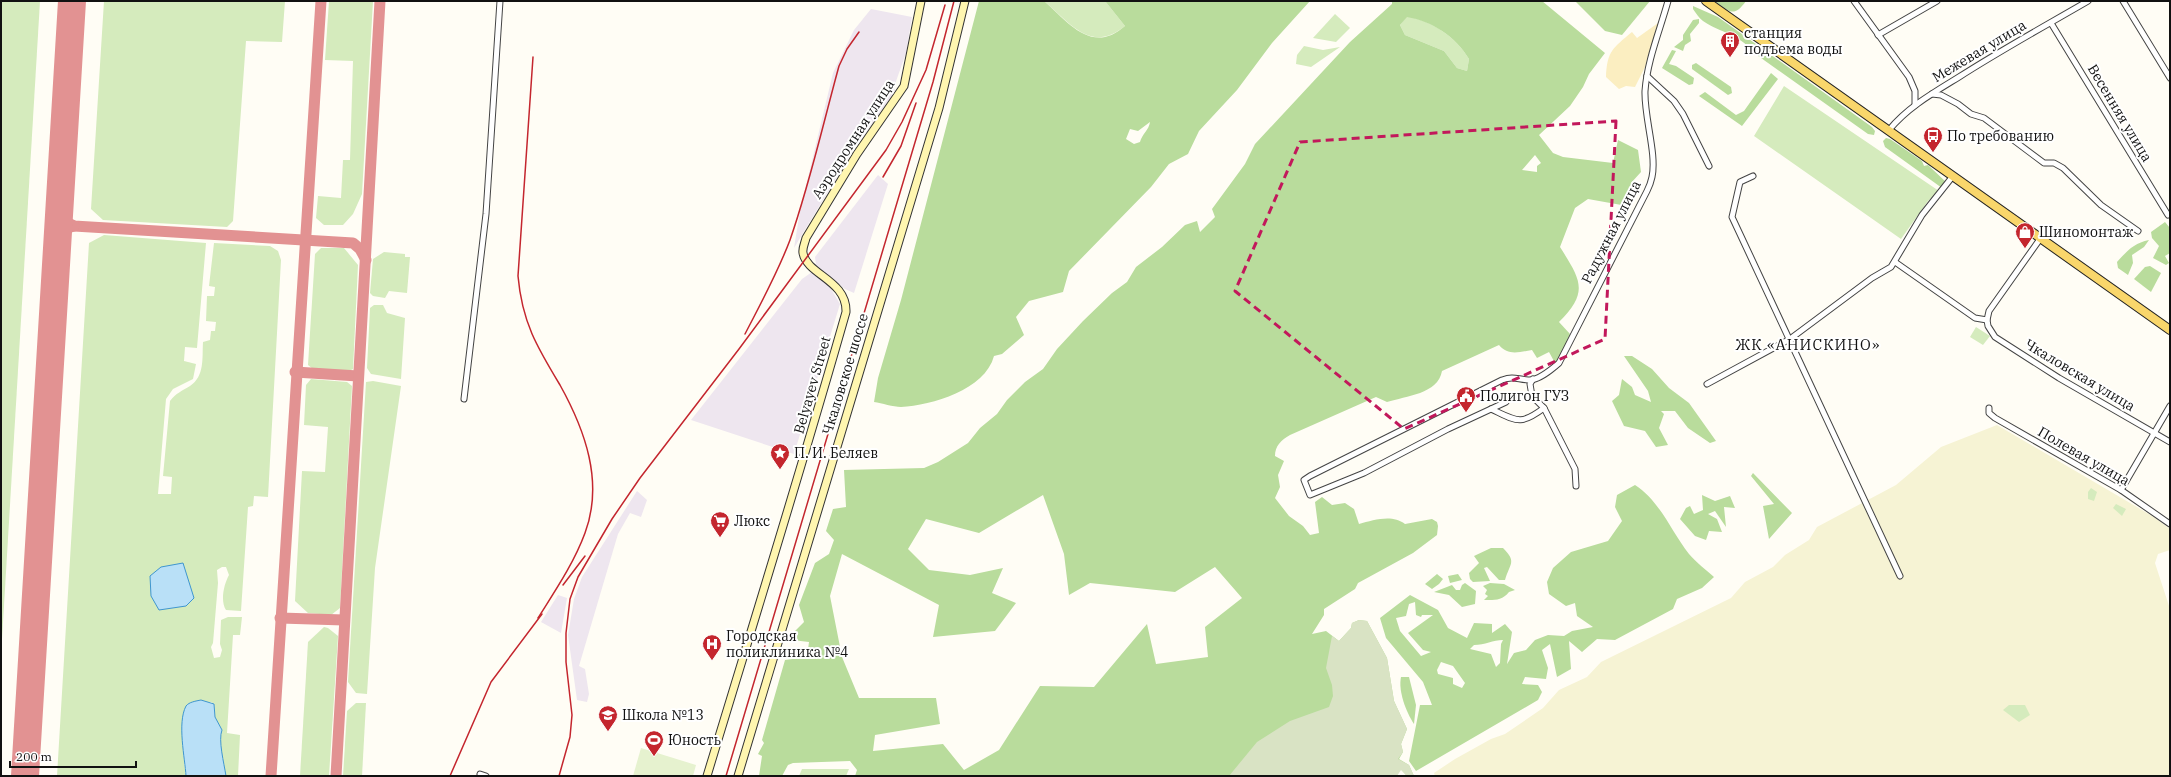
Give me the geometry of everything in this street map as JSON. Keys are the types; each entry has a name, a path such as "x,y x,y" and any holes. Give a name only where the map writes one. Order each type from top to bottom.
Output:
{"main road":[{"path":"1706,1 2170,330"}],"street":[{"path":"464,399 486,214 500,1"},
{"name":"Аэродромная улица","path":"845,299 834,285 808,262 802,252 806,238 857,154 904,86 920,1"},
{"name":"Чкаловское шоссе","path":"738,776 939,108 965,1"},
{"name":"Радужная улица","path":"1534,378 1547,373 1558,363 1647,191 1652,177 1653,162 1645,106 1647,76 1668,1"},
{"path":"1854,1 1909,77 1916,91 1915,105"},
{"path":"1878,35 1937,1"},
{"name":"Межевая улица","path":"1889,130 1915,105 2088,1"},
{"path":"2123,1 2170,78"},
{"name":"Весенняя улица","path":"2052,23 2168,215"},
{"path":"1647,76 1674,101 1709,166"},
{"path":"1932,94 1941,95 1971,114 1984,118 2044,163 2054,163 2063,168 2101,205 2138,231"},
{"path":"1753,176 1740,182 1732,217 1900,576"},
{"path":"1707,384 1790,339 1872,278 1891,267 1910,233 1935,197 1948,185 1953,176"},
{"path":"1895,262 1975,318 1987,320 1989,311 2040,239"},
{"name":"Belyayev Street","path":"707,776 792,494 809,445 846,312 845,299"},
{"name":"Чкаловская улица","path":"1987,320 1990,331 1995,337 2014,350 2170,442"},
{"path":"1506,402 1364,473 1310,495 1304,480 1310,476 1502,380 1514,377 1529,380 1534,378"},
{"path":"1534,378 1530,384 1532,396 1544,408 1575,469 1576,486"},
{"path":"2121,490 2170,406"},
{"path":"1491,409 1518,421 1531,418 1544,408"},
{"name":"Полевая улица","path":"1989,408 1989,413 1995,418 2121,490 2170,524"}],"highlighted area":[{"path":"1616,121 1605,339 1404,429 1235,291 1300,142"}],"shaded area":[{"path":"871,9 912,17 906,53 894,87 895,91 852,152 794,248 800,211 833,73 854,30"},
{"path":"878,175 888,184 854,293 845,289 816,265 815,257"},
{"path":"812,272 828,284 840,304 794,454 691,420 802,279"},
{"path":"1997,425 2154,517 2170,529 2170,550 2158,554 2155,563 2170,609 2170,776 1435,776 1434,773 1455,759 1491,739 1505,734 1543,708 1559,690 1587,677 1601,662 1731,598 1745,582 1773,567 1785,555 1809,540 1817,527 1896,485 1941,447"},
{"path":"637,491 647,500 641,517 630,513 618,534 579,666 585,669 589,694 587,702 577,700 568,635 574,599 582,577"},
{"path":"558,595 567,598 561,633 541,622"}],"green space":[{"path":"1,1 40,1 1,656"},
{"path":"104,1 285,1 282,42 246,41 233,221 227,227 103,220 91,209"},
{"path":"329,1 373,1 362,194 353,214 343,225 324,225 316,218 318,196 341,198 343,160 350,160 353,61 325,60"},
{"path":"979,1 1044,1 1082,33 1091,37 1102,37 1113,34 1125,26 1105,1 1310,1 1272,43 1237,90 1199,131 1188,154 1169,164 1151,187 1069,271 1063,292 1029,301 1016,317 1024,335 1002,354 994,356 989,368 969,387 942,399 914,406 898,407 874,402 878,378 901,300","holes":["1150,122 1140,142 1134,144 1126,139 1130,129 1138,131"]},
{"path":"1044,1 1105,1 1125,26 1113,34 1102,37 1091,36 1072,26"},
{"path":"1392,1 1542,1 1605,53 1589,74 1583,87 1570,106 1539,135 1553,153 1563,157 1613,163 1618,140 1638,150 1641,172 1631,183 1635,189 1627,206 1588,199 1575,208 1560,247 1577,277 1579,285 1578,294 1569,311 1559,322 1570,334 1560,359 1555,363 1549,352 1537,358 1532,350 1510,352 1506,351 1499,345 1442,371 1439,379 1434,385 1420,393 1387,402 1376,397 1290,435 1281,441 1277,446 1275,456 1284,461 1278,475 1280,487 1275,498 1289,516 1303,526 1310,535 1319,533 1315,502 1322,497 1332,505 1345,503 1354,509 1359,524 1383,519 1394,519 1405,524 1432,519 1437,522 1437,535 1413,553 1358,583 1355,589 1324,609 1324,615 1312,634 1326,631 1339,641 1351,628 1352,623 1359,620 1367,621 1387,658 1394,701 1407,729 1401,744 1403,752 1399,759 1409,765 1414,776 1406,775 1401,769 1391,776 855,776 857,770 850,761 793,763 788,765 782,776 759,776 762,756 758,754 764,743 762,740 785,660 807,657 809,642 792,640 789,637 804,622 799,605 815,563 829,554 834,540 826,531 833,509 846,507 844,470 924,468 938,462 968,443 980,428 997,414 1007,400 1025,382 1043,369 1057,349 1083,321 1112,293 1127,282 1136,267 1162,247 1185,225 1197,221 1200,232 1215,217 1212,209 1245,164 1255,144 1350,42 1392,4","holes":["1407,17 1434,26 1450,37 1464,51 1469,59 1467,71 1457,68 1444,51 1405,35 1400,25","1535,155 1541,163 1537,166 1537,172 1522,170","1043,495 1064,554 1069,595 1090,583 1175,592 1215,567 1242,598 1205,627 1208,657 1156,664 1147,624 1094,687 1040,686 999,750 964,770 943,744 873,751 875,735 940,724 936,698 859,698 842,657 830,596 842,554 939,605 933,637 995,631 1016,603 992,593 1003,568 970,575 929,570 908,549 926,519 979,533"]},
{"path":"1575,1 1650,1 1622,35 1605,31"},
{"path":"1715,1 1746,1 1738,10 1731,12"},
{"path":"1693,6 1718,17 1872,127 1875,131 1874,135 1868,134 1754,53 1742,41 1703,21 1693,9"},
{"path":"1335,14 1350,28 1336,42 1313,38"},
{"path":"1407,16 1416,18 1434,26 1450,37 1464,51 1469,59 1467,71 1457,68 1444,51 1405,35 1400,25"},
{"path":"1699,19 1699,23 1690,34 1691,41 1685,45 1683,51 1674,47 1683,40 1683,35 1693,20"},
{"path":"1304,46 1323,50 1340,47 1311,67 1296,64 1297,55"},
{"path":"1672,50 1676,51 1669,64 1676,66 1694,78 1693,84 1689,85 1662,68"},
{"path":"1696,63 1731,87 1732,93 1728,95 1692,69 1692,65"},
{"path":"1771,73 1778,79 1742,126 1699,96 1705,92 1736,115 1744,111"},
{"path":"1784,86 1939,191 1928,201 1901,239 1754,136"},
{"path":"1886,138 1890,139 1922,161 1924,166 1928,165 1947,183 1942,188 1885,147 1883,141"},
{"path":"2165,222 2170,228 2170,253 2165,256 2169,263 2166,265 2153,258 2159,246 2152,238 2151,232"},
{"path":"104,235 206,243 197,348 185,347 184,361 196,364 193,379 173,389 166,399 158,494 171,494 172,477 163,476 170,401 177,394 195,382 202,366 203,342 210,340 211,331 215,331 216,322 206,321 207,296 214,296 215,287 209,286 214,243 270,246 278,251 281,260 268,497 254,496 253,506 248,507 241,611 226,610 223,602 223,592 229,575 226,567 222,567 217,570 218,583 213,643 211,647 214,658 220,657 222,650 220,644 221,620 228,617 242,617 240,635 233,635 227,733 240,735 238,776 226,776 220,740 222,730 215,717 214,704 211,702 206,703 183,721 184,762 186,776 57,776 89,243"},
{"path":"2149,240 2144,247 2132,255 2133,263 2128,275 2118,268 2117,262 2128,251 2135,245"},
{"path":"321,248 344,248 358,265 353,369 349,371 313,369 308,365 315,254"},
{"path":"384,252 405,254 405,257 410,257 407,293 389,291 385,298 373,296 370,293 373,259"},
{"path":"2150,266 2161,273 2151,292 2134,279 2145,267"},
{"path":"374,305 383,305 387,313 405,318 401,379 371,374 367,368 370,308"},
{"path":"1976,327 1990,336 1983,345 1970,337"},
{"path":"1624,356 1632,356 1652,369 1669,388 1689,403 1716,441 1710,443 1688,428 1675,411 1661,411 1664,414 1659,428 1668,445 1656,447 1645,431 1624,426 1612,401 1619,395 1622,379 1632,387 1635,395 1651,402 1648,391"},
{"path":"311,379 347,382 352,386 340,608 331,615 308,613 295,601 302,471 325,472 328,427 304,425 306,385"},
{"path":"373,381 401,386 375,568 367,694 356,693 348,682 366,382"},
{"path":"1753,473 1792,513 1769,539 1763,506 1774,504 1751,476"},
{"path":"1635,485 1644,492 1665,517 1689,554 1714,577 1702,588 1677,599 1673,609 1615,640 1597,639 1582,652 1569,641 1571,669 1557,677 1550,644 1542,650 1548,668 1546,679 1525,677 1522,684 1538,685 1542,692 1538,700 1416,771 1409,761 1420,705 1432,705 1423,682 1386,638 1380,618 1410,595 1438,610 1448,628 1467,638 1474,623 1492,624 1492,633 1505,624 1512,632 1507,664 1514,653 1526,650 1535,640 1548,635 1564,636 1572,631 1593,627 1577,616 1575,603 1566,606 1549,594 1547,582 1553,568 1571,552 1608,541 1622,521 1615,507 1617,495","holes":["1415,602 1416,615 1421,617 1422,615 1433,615 1408,633 1423,650 1431,652 1421,656 1400,631 1396,618 1406,616 1409,604","1503,640 1501,644 1500,663 1496,667 1491,654 1470,649 1474,645","1441,662 1453,666 1465,683 1462,688 1453,684 1453,678 1438,674 1437,670"]},
{"path":"2091,488 2097,492 2094,501 2088,499 2088,492"},
{"path":"1702,495 1715,501 1730,496 1735,508 1724,507 1726,527 1715,511 1708,514 1717,519 1722,532 1709,531 1706,540 1695,536 1680,519 1686,508 1690,506 1694,514 1703,510"},
{"path":"2116,504 2126,509 2122,516 2113,508"},
{"path":"1491,548 1503,548 1510,557 1511,563 1505,580 1499,580 1487,567 1484,568 1490,581 1473,582 1470,579 1469,573 1479,563 1474,556"},
{"path":"1437,574 1443,579 1432,589 1425,584"},
{"path":"1458,574 1462,580 1450,583 1448,576"},
{"path":"1465,583 1476,591 1475,604 1462,607 1449,595 1434,592 1452,585 1456,590 1460,590 1462,585"},
{"path":"1490,583 1504,584 1515,590 1509,592 1501,598 1484,600 1488,596 1485,594 1487,590 1483,586"},
{"path":"1359,620 1367,621 1387,658 1394,701 1407,729 1401,744 1403,752 1398,759 1409,765 1414,776 1406,775 1401,770 1397,776 1229,776 1257,742 1290,721 1329,707 1333,696 1332,685 1326,668 1332,636 1339,641 1351,628 1352,623"},
{"path":"324,627 328,628 338,636 329,776 300,776 308,642"},
{"path":"1401,677 1409,677 1416,705 1414,724 1403,701 1400,683"},
{"path":"356,703 366,703 362,776 343,776 347,711"},
{"path":"2009,705 2025,705 2030,715 2019,722 2003,710"},
{"name":"Юность","path":"641,748 696,765 693,776 633,776"},
{"path":"802,769 849,769 846,776 799,776"}],"sand":[{"path":"1658,23 1645,67 1635,87 1626,86 1619,89 1606,77 1608,61 1612,51 1632,32 1637,38"}],"water":[{"path":"183,563 194,598 186,606 159,610 151,596 150,576 161,567"},
{"path":"201,700 214,704 215,717 222,730 221,746 226,776 186,776 182,741 183,713 187,705"}],"taxiway":[{"path":"271,776 321,1"},
{"path":"336,776 380,1"},
{"path":"59,211 64,221 74,226 353,243 360,249 366,260"},
{"path":"58,239 64,229 74,226"},
{"path":"295,372 358,376"},
{"path":"280,618 344,620"}],"runway":[{"path":"25,776 72,1"}],"railway":[{"path":"726,776 933,82 954,1"},
{"path":"559,776 570,737 572,715 566,662 566,633 570,599 578,577 612,519 640,478 739,349 886,150 902,122 926,70 945,5"},
{"path":"745,334 775,276 790,240 810,175 839,66 847,49 859,32"},
{"path":"533,57 518,276 520,292 523,307 532,334 569,402 584,438 589,457 593,495 590,514 581,544 564,577 538,618"},
{"path":"883,177 901,146 916,103"},
{"path":"563,585 585,556"},
{"path":"450,776 491,682 542,614"}],"place":[{"name":"станция подъема воды","path":"1730,58"},
{"name":"По требованию","path":"1933,153"},
{"name":"Шиномонтаж","path":"2025,249"},
{"name":"Полигон ГУЗ","path":"1466,413"},
{"name":"П. И. Беляев","path":"780,470"},
{"name":"Люкс","path":"720,538"},
{"name":"Городская поликлиника №4","path":"712,661"},
{"name":"Школа №13","path":"608,732"},
{"name":"Юность","path":"654,757"}],"district":[{"name":"ЖК «АНИСКИНО»","path":"1808,344"}]}
